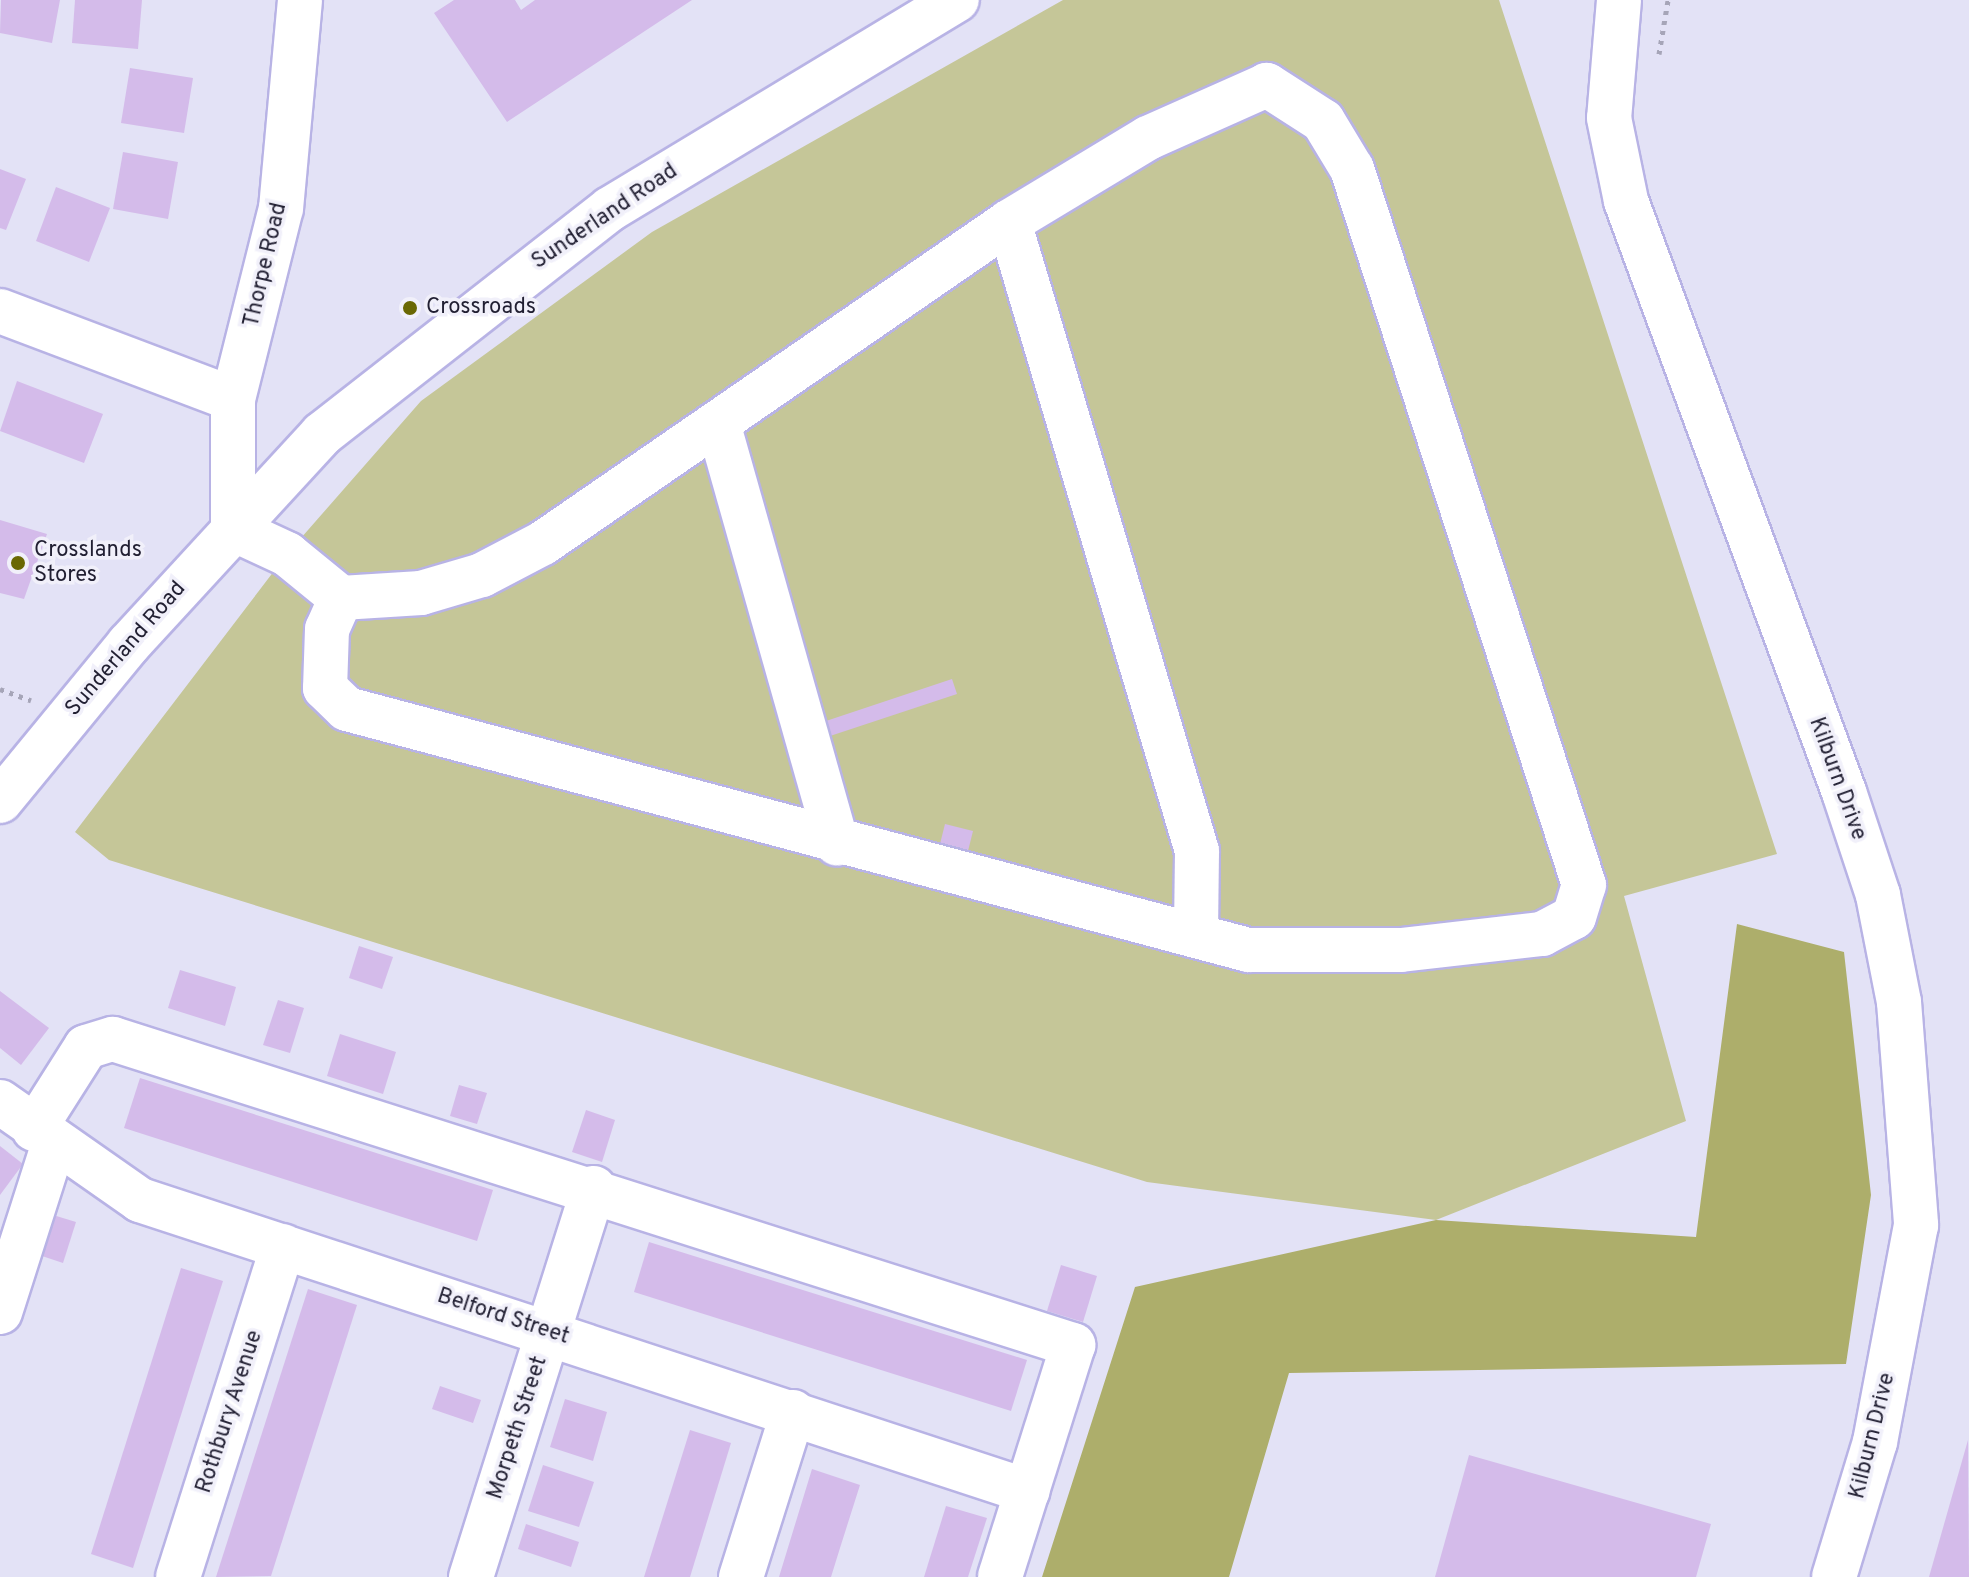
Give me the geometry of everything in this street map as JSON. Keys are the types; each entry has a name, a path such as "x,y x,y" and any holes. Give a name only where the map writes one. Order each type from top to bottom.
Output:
{"street":[{"name":"Thorpe Road","path":"233,529 233,399 281,208 300,0"},
{"name":"Sunderland Road","path":"0,801 233,529 322,434 610,209 957,0"},
{"name":"Kilburn Drive","path":"1619,0 1609,118 1626,201 1844,792 1878,895 1899,1002 1916,1225 1875,1442 1834,1577"},
{"path":"233,529 287,554 341,598 421,593 482,575 543,543 1009,222 1148,138 1267,85 1323,121 1352,169 1390,272 1584,885 1574,917 1542,934 1401,950 1248,950 1196,930 837,844 347,709 325,688 327,629 341,598"},
{"path":"1009,222 1197,851 1196,930"},
{"path":"0,311 233,399"},
{"path":"718,423 837,844"},
{"path":"0,1312 44,1136 86,1047 113,1039 594,1188 1073,1345 1000,1577"},
{"name":"Belford Street","path":"0,1102 44,1136 140,1200 549,1331 1027,1491"},
{"name":"Morpeth Street","path":"471,1577 594,1188"},
{"name":"Rothbury Avenue","path":"178,1577 283,1246"},
{"path":"741,1577 793,1412"}],"green space":[{"path":"1063,0 1499,0 1777,854 1624,896 1686,1121 1436,1220 1147,1182 109,860 75,832 287,554 421,401 652,232"},
{"path":"1737,924 1844,952 1871,1195 1846,1364 1289,1373 1229,1577 1042,1577 1135,1287 1436,1220 1696,1237"}],"building":[{"path":"1,0 60,0 52,43 0,33"},
{"path":"75,0 142,0 138,49 72,43"},
{"path":"454,0 515,0 521,10 535,0 692,0 507,122 434,13"},
{"path":"130,68 193,78 184,133 121,123"},
{"path":"123,152 178,162 168,219 113,209"},
{"path":"0,169 26,179 6,230 0,228"},
{"path":"56,187 110,208 89,262 36,241"},
{"path":"17,381 103,414 84,463 0,431"},
{"name":"Crosslands Stores","path":"0,520 47,534 24,599 0,593"},
{"path":"952,679 957,694 821,739 817,724"},
{"path":"945,824 973,831 966,859 938,852"},
{"path":"359,946 393,957 382,989 349,978"},
{"path":"180,970 236,987 225,1026 168,1008"},
{"path":"0,991 49,1028 21,1065 0,1048"},
{"path":"278,1000 304,1008 290,1053 263,1045"},
{"path":"340,1034 396,1052 383,1094 327,1076"},
{"path":"140,1078 493,1190 477,1241 124,1128"},
{"path":"459,1085 487,1093 477,1124 450,1116"},
{"path":"586,1110 615,1120 602,1162 572,1152"},
{"path":"0,1146 23,1164 0,1195"},
{"path":"40,1211 76,1222 63,1263 27,1251"},
{"path":"649,1242 1027,1360 1011,1411 634,1292"},
{"path":"1061,1265 1097,1276 1083,1322 1047,1311"},
{"path":"181,1268 223,1281 133,1568 91,1554"},
{"path":"308,1289 357,1305 271,1576 216,1577"},
{"path":"440,1386 481,1400 473,1423 432,1409"},
{"path":"565,1399 607,1412 593,1461 550,1447"},
{"path":"690,1430 731,1443 690,1577 644,1577"},
{"path":"1968,1440 1969,1577 1929,1577"},
{"path":"1469,1455 1711,1524 1696,1577 1435,1577"},
{"path":"543,1465 594,1482 579,1527 528,1511"},
{"path":"812,1469 860,1485 831,1577 779,1577"},
{"path":"946,1506 987,1518 968,1577 924,1577"},
{"path":"526,1524 579,1542 571,1567 518,1549"}],"place":[{"name":"Crossroads","path":"410,308"},
{"name":"Crosslands Stores","path":"18,563"}]}
